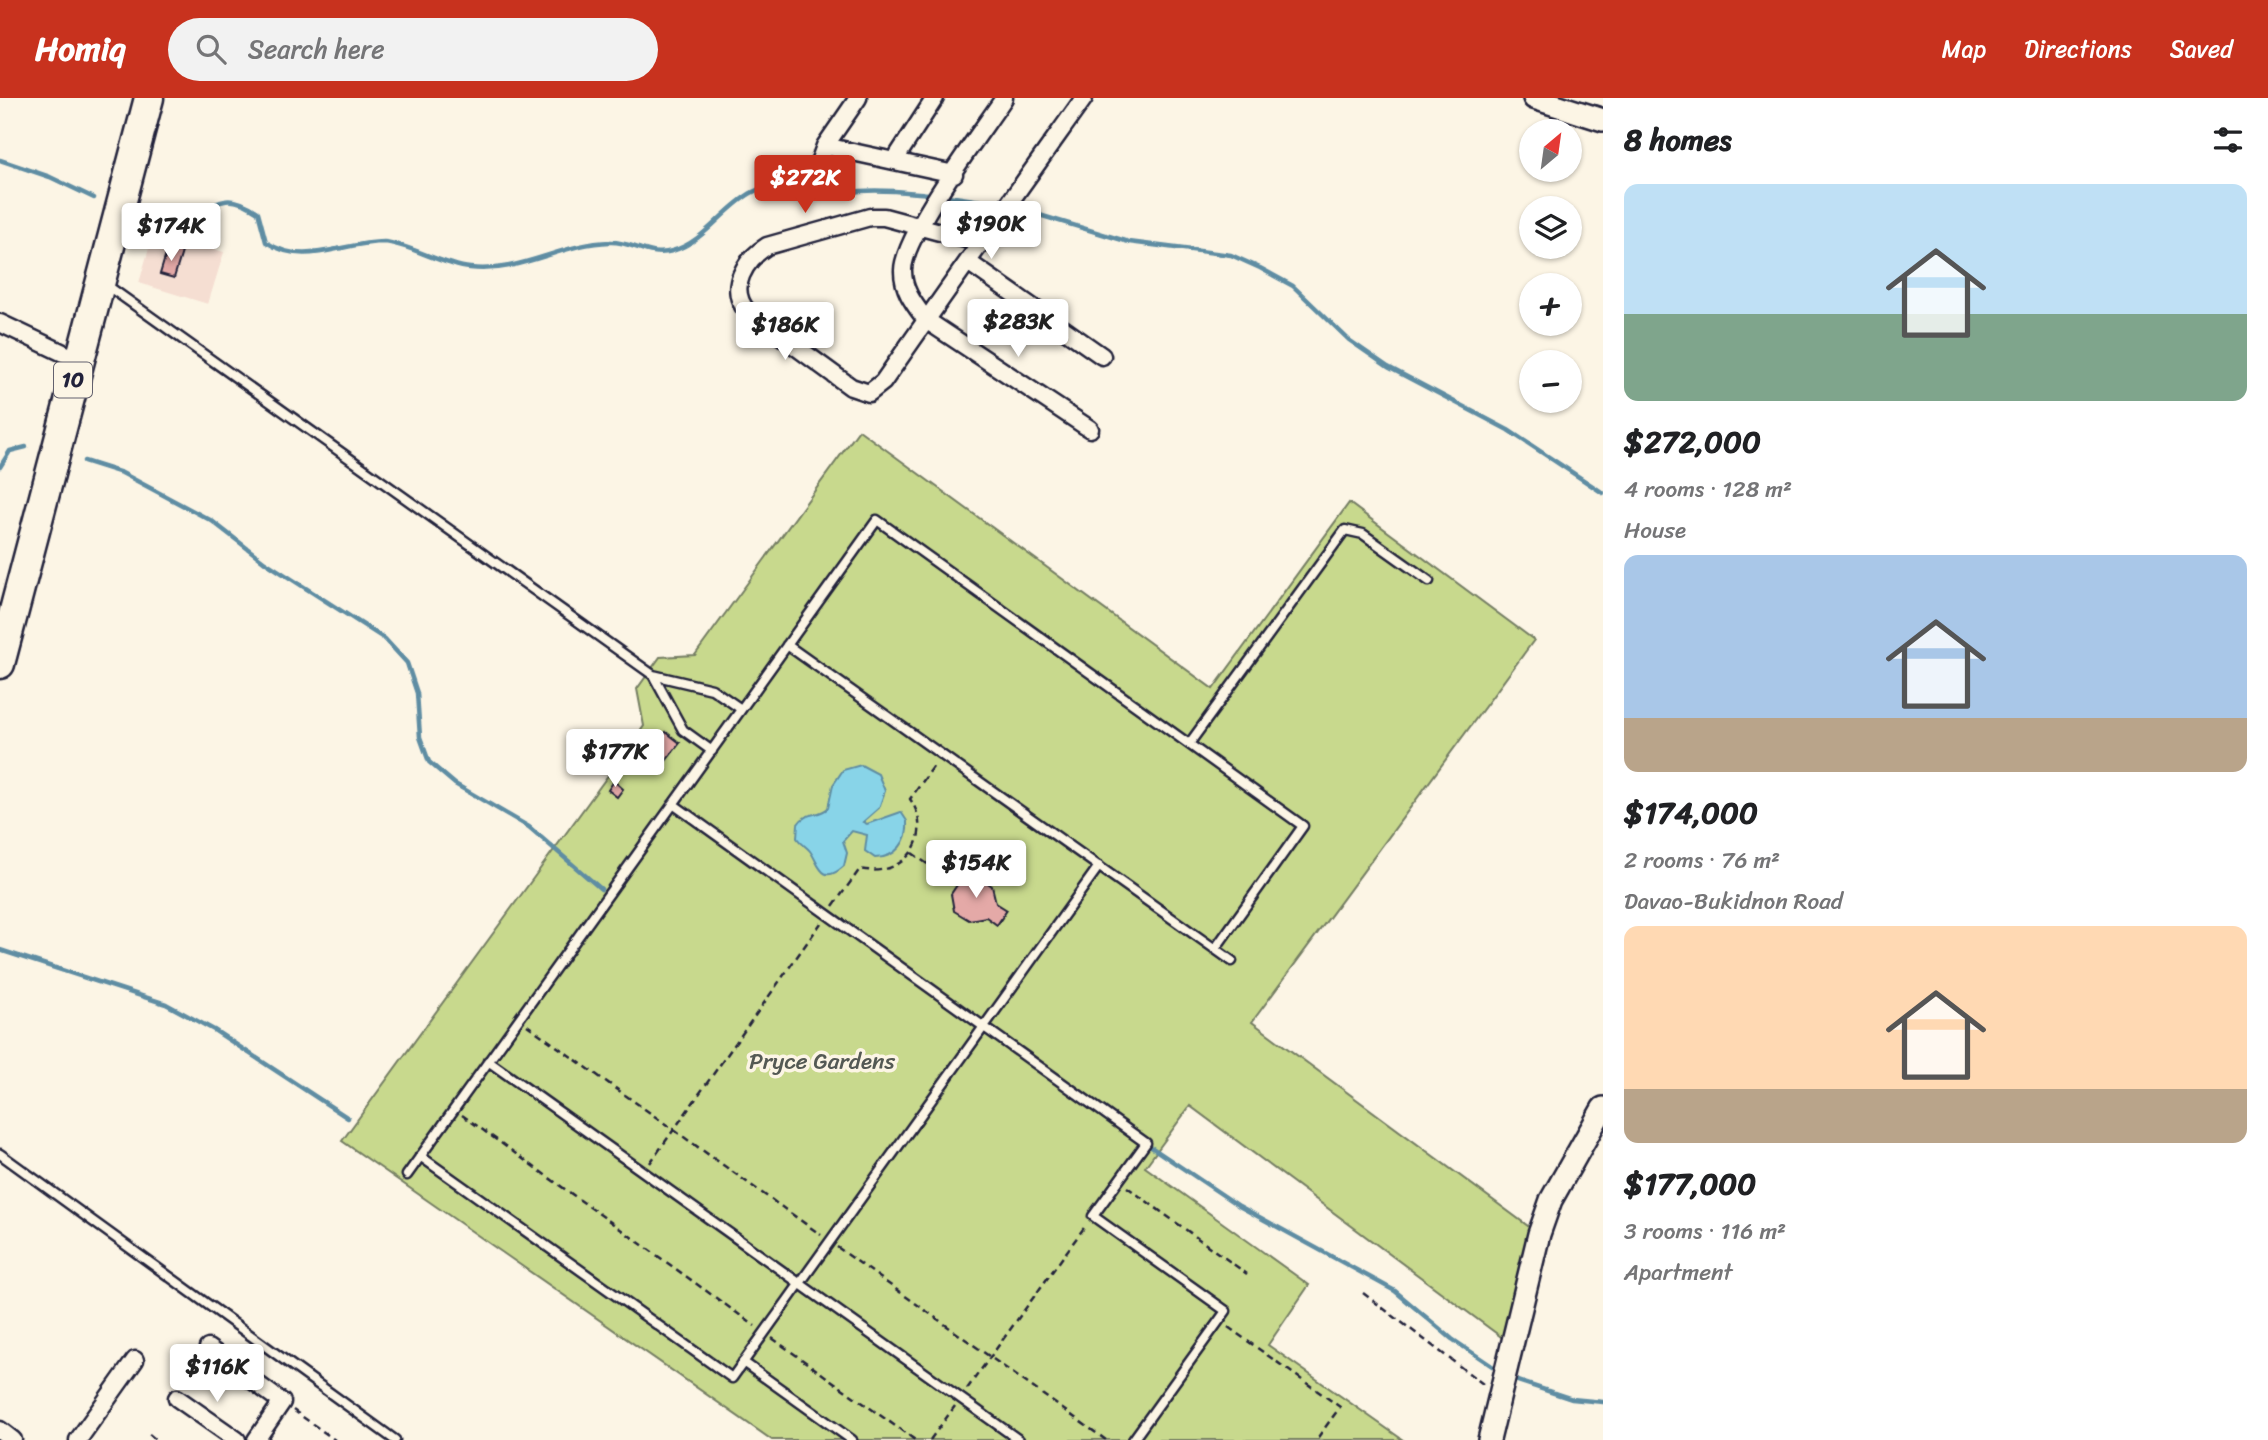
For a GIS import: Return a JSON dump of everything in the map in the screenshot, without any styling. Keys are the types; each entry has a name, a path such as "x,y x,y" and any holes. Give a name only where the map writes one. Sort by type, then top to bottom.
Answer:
{"highway":[{"name":"10","path":"0,664 149,98"}],"street":[{"path":"814,176 825,146 858,98"},
{"path":"894,161 935,98"},
{"path":"1004,98 920,226 906,253 902,270 910,298 926,320 1090,429"},
{"path":"981,243 884,217 870,217 791,237 755,254 745,267 737,293 739,302 747,311 851,387 869,393 883,382 1084,98"},
{"path":"1534,98 1603,120"},
{"path":"825,146 954,174"},
{"path":"968,262 1102,356"},
{"path":"0,324 78,360"},
{"path":"1489,1440 1539,1234 1563,1178 1603,1108"},
{"path":"208,1348 282,1402 256,1440"},
{"path":"78,1440 135,1360"},
{"path":"177,1398 237,1440"},
{"path":"0,1430 13,1440"}],"lane":[{"path":"100,280 653,675 712,689 741,709"},
{"path":"407,1175 877,520 1303,826 1215,949"},
{"path":"1189,744 1345,530 1363,534 1429,581"},
{"path":"787,645 1232,961"},
{"path":"653,675 683,730 712,751"},
{"path":"673,804 1146,1143 1093,1216 1226,1311 1133,1440"},
{"path":"420,1156 732,1378 1099,866"},
{"path":"488,1061 1020,1440"},
{"path":"0,1154 395,1440"},
{"path":"743,1362 852,1440"}],"path":[{"path":"644,1172 860,869 883,871 894,868 912,853 921,826 910,799 942,755"},
{"path":"912,853 951,881"},
{"path":"519,1019 1106,1440"},
{"path":"454,1109 915,1440"},
{"path":"1119,1181 1247,1274"},
{"path":"930,1440 1093,1216"},
{"path":"1363,1293 1500,1396"},
{"path":"1219,1320 1340,1407 1316,1440"},
{"path":"282,1402 335,1440"},
{"path":"149,1434 156,1440"}],"shaded area":[{"path":"154,231 224,252 208,304 139,283"}],"green space":[{"name":"Pryce Gardens","path":"859,430 1213,689 1349,503 1534,640 1252,1022 1532,1229 1504,1339 1190,1106 1145,1167 1309,1285 1268,1345 1403,1440 772,1440 342,1141 644,726 637,689 660,657 695,655"}],"water":[{"path":"861,765 878,774 885,791 879,808 863,822 867,824 901,812 907,821 906,835 895,852 875,858 865,851 867,835 852,831 843,841 847,853 844,866 836,872 826,874 797,838 798,824 805,817 828,808 833,785 843,770"}],"building":[{"path":"168,248 182,252 174,278 160,274"},
{"path":"666,732 680,743 665,762 652,751"},
{"path":"614,781 623,789 617,797 608,790"},
{"path":"978,876 992,886 996,903 1007,910 997,925 986,917 969,920 954,911 951,894 961,879"}],"waterway":[{"path":"0,160 50,177 94,198"},
{"path":"141,213 190,219 223,201 238,202 258,212 266,242 295,253 324,252 384,242 459,266 488,269 523,263 575,247 610,242 648,251 672,251 694,240 743,198 772,186 809,195 878,190 930,194"},
{"path":"948,196 1000,204"},
{"path":"1016,208 1129,242 1231,255 1260,268 1293,286 1349,340 1388,367 1508,430 1603,493"},
{"path":"0,467 10,451 26,447"},
{"path":"84,461 122,473 212,521 265,562 385,639 407,663 417,693 420,737 429,762 455,784 529,827 601,889"},
{"path":"0,950 166,1004 214,1030 348,1118"},
{"path":"1151,1147 1239,1206 1395,1291 1452,1339 1498,1370"},
{"path":"1515,1380 1572,1399 1603,1402"}]}
